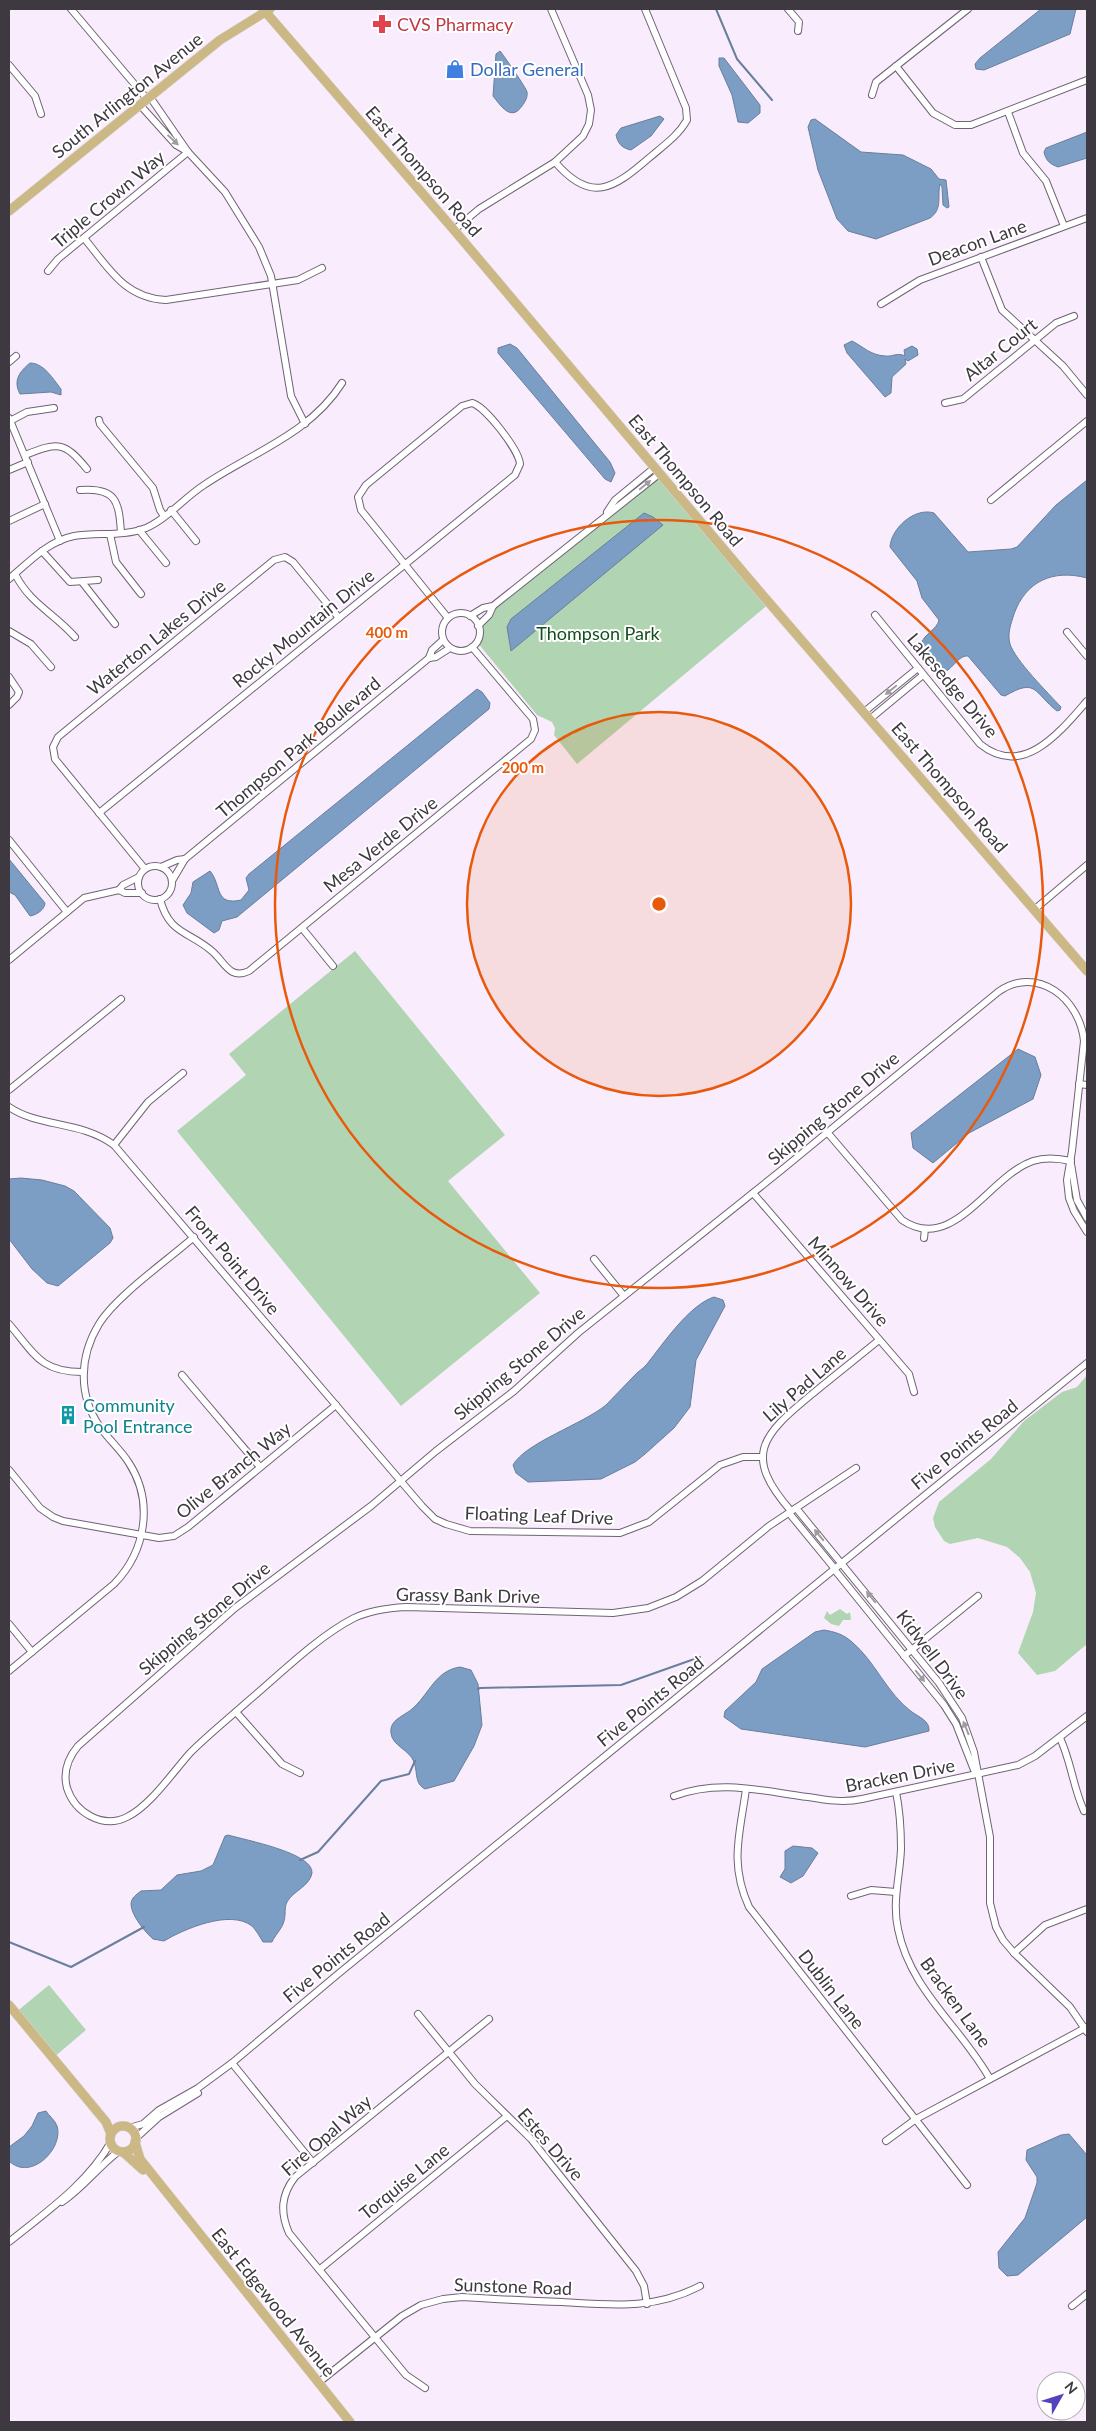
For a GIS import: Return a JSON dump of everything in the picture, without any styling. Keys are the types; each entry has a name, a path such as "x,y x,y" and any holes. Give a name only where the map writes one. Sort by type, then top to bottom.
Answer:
{"main road":[{"name":"South Arlington Avenue","path":"9,211 228,34 266,10"},
{"name":"East Thompson Road","path":"266,10 656,471 1087,971"},
{"path":"9,2005 70,2078 88,2103 106,2122 111,2138 125,2127 70,2078"},
{"name":"East Edgewood Avenue","path":"125,2127 135,2140 139,2158 350,2422"},
{"name":"East Edgewood Avenue","path":"111,2138 121,2151 174,2203"},
{"path":"121,2151 131,2149 135,2140"}],"street":[{"path":"71,9 188,152 225,192 245,221 259,247 273,284 291,396 304,424"},
{"path":"454,230 479,209 555,162 583,136 589,124 591,110 588,95 551,9"},
{"path":"555,162 569,179 591,188 606,188 627,177 673,138 687,120 686,108 644,9"},
{"path":"788,9 798,22 798,31"},
{"path":"872,95 876,82 968,9"},
{"path":"896,66 933,113 955,125 970,125 1008,112 1087,80"},
{"path":"10,70 35,96 41,114"},
{"path":"145,100 176,145 188,152"},
{"path":"1008,112 1023,154 1046,181 1064,226"},
{"name":"Triple Crown Way","path":"48,271 58,259 188,152"},
{"name":"Deacon Lane","path":"881,304 920,280 1087,218"},
{"path":"84,238 123,285 137,295 152,299 166,300 298,280 322,268"},
{"path":"980,257 1002,310 1063,366 1087,395"},
{"name":"Altar Court","path":"945,404 963,399 1056,323 1074,316"},
{"path":"9,362 16,356"},
{"path":"9,579 42,551 60,540 73,536 139,530 153,524 222,473 280,441 304,424 333,398 342,383"},
{"name":"Rocky Mountain Drive","path":"100,814 515,475 520,462 517,451 483,409 474,404 462,406 364,487 358,497 361,510 405,564"},
{"path":"54,408 27,412 9,419 60,540"},
{"path":"99,420 100,424 153,488 160,510 164,516"},
{"path":"991,500 1087,421"},
{"path":"25,455 44,448 64,447 73,452 87,469"},
{"path":"9,470 28,462"},
{"path":"478,626 489,615 493,606 603,517 615,500 656,471"},
{"path":"80,490 100,489 112,496 118,506 121,533"},
{"path":"9,521 45,504"},
{"path":"171,510 196,541"},
{"path":"139,530 166,563"},
{"path":"110,534 117,565 141,594"},
{"path":"42,551 65,579 74,583 98,580"},
{"name":"Waterton Lakes Drive","path":"100,814 55,759 53,747 58,738 270,563 285,558 293,562 339,618"},
{"path":"405,564 448,618 456,614 470,616 483,608 493,606"},
{"path":"15,574 31,598 62,621 75,637"},
{"path":"82,582 115,624"},
{"name":"Lakesedge Drive","path":"875,615 980,744 1001,756 1016,757 1032,752 1066,725 1087,701"},
{"path":"470,616 478,626 479,638 472,647"},
{"name":"Thompson Park Boulevard","path":"172,880 186,859 429,658 432,650 443,640 442,629 448,618"},
{"path":"9,631 35,647 51,666"},
{"path":"1067,632 1087,656"},
{"path":"443,640 450,648"},
{"name":"Thompson Park Boulevard","path":"429,658 436,657 450,648 460,651 472,647"},
{"name":"Mesa Verde Drive","path":"160,899 166,916 175,928 213,952 227,969 238,974 249,971 529,742 535,730 533,719 472,647"},
{"path":"867,715 918,668"},
{"path":"867,715 924,675"},
{"path":"9,677 19,692 9,705"},
{"path":"100,814 145,869"},
{"path":"9,840 67,912"},
{"name":"Thompson Park Boulevard","path":"161,867 177,860 186,859"},
{"path":"9,960 84,898 119,890 123,885 139,878 145,869 155,866 169,872 172,880 170,892 160,899 150,899 139,888 139,878"},
{"path":"1035,910 1087,866"},
{"path":"119,890 125,893 142,893"},
{"path":"302,928 333,966"},
{"name":"Skipping Stone Drive","path":"76,1806 69,1794 66,1776 68,1761 78,1746 235,1608 371,1506 514,1391 578,1333 753,1193 998,992 1016,982 1037,982 1055,990 1080,1022 1084,1041 1084,1074"},
{"path":"9,1090 121,998"},
{"path":"114,1145 148,1102 183,1073"},
{"path":"1084,1074 1080,1084 1067,1180 1069,1198 1087,1232"},
{"path":"1080,1084 1087,1085"},
{"name":"Front Point Drive","path":"9,1107 32,1118 82,1128 114,1145 400,1481"},
{"path":"827,1132 902,1220 911,1226 925,1229 947,1226 1024,1165 1044,1158 1071,1161"},
{"path":"1071,1161 1077,1200 1087,1218"},
{"name":"Minnow Drive","path":"753,1193 908,1374 914,1392"},
{"path":"924,1238 925,1229"},
{"path":"9,1670 119,1579 132,1561 142,1536 144,1512 138,1480 130,1464 95,1419 86,1397 82,1372 93,1334 108,1311 194,1237"},
{"path":"594,1259 624,1296"},
{"path":"9,1324 36,1356 49,1367 65,1372 82,1372"},
{"name":"Lily Pad Lane","path":"762,1457 766,1438 776,1424 879,1340"},
{"name":"Five Points Road","path":"232,2063 1087,1363"},
{"path":"182,1376 260,1467"},
{"name":"Olive Branch Way","path":"9,1470 40,1508 53,1517 142,1536 166,1538 182,1532 336,1405"},
{"name":"Floating Leaf Drive","path":"400,1481 435,1519 459,1529 609,1534 620,1533 649,1522 720,1465 743,1457 762,1457"},
{"path":"762,1457 767,1479 835,1569"},
{"name":"Grassy Bank Drive","path":"76,1806 95,1819 107,1822 126,1818 142,1806 192,1751 295,1660 342,1626 368,1612 386,1608 406,1607 613,1613 648,1608 676,1596 702,1581 769,1526 856,1468"},
{"path":"792,1511 843,1563"},
{"name":"Kidwell Drive","path":"843,1563 947,1694 962,1718 974,1752 990,1844 991,1910 996,1927 1003,1940 1014,1953 1067,2003 1087,2029"},
{"name":"Kidwell Drive","path":"835,1569 944,1705 956,1724 977,1775"},
{"path":"904,1656 978,1596"},
{"path":"9,1624 32,1652"},
{"path":"236,1712 282,1764 300,1773"},
{"name":"Bracken Drive","path":"674,1796 710,1786 844,1801 896,1792 1018,1765 1060,1738 1087,1716"},
{"path":"1060,1738 1068,1755 1076,1792 1084,1810"},
{"name":"Dublin Lane","path":"746,1789 737,1861 738,1880 745,1900 754,1914 967,2185"},
{"name":"Bracken Lane","path":"896,1792 901,1836 896,1892 898,1929 904,1952 912,1972 923,1990 978,2059 990,2079"},
{"path":"851,1896 871,1890 896,1892"},
{"path":"1014,1953 1045,1925 1087,1909"},
{"name":"Estes Drive","path":"418,2014 475,2084 531,2139 636,2271 644,2286 647,2304"},
{"name":"Fire Opal Way","path":"425,2388 406,2375 289,2233 284,2221 282,2206 289,2185 313,2163 489,2019"},
{"path":"886,2141 916,2119 1087,2029"},
{"path":"125,2127 143,2124 159,2110 198,2088 232,2063"},
{"path":"135,2140 159,2117 201,2090 232,2063"},
{"path":"232,2063 313,2163"},
{"name":"Torquise Lane","path":"320,2269 507,2116"},
{"path":"9,2242 90,2173 111,2138"},
{"path":"40,2216 83,2187 121,2151"},
{"name":"Sunstone Road","path":"318,2383 402,2316 421,2305 443,2299 462,2297 626,2305 647,2304 681,2296 700,2286"},
{"path":"1072,2306 1087,2294"}],"green space":[{"name":"Thompson Park","path":"659,474 770,603 577,764 554,735 555,728 552,722 537,715 477,642 480,634 478,626 493,606"},
{"path":"355,951 505,1135 448,1181 540,1293 401,1406 177,1131 246,1075 229,1054"},
{"path":"1087,1375 1087,1644 1055,1671 1037,1675 1018,1653 1033,1612 1036,1593 1030,1572 1020,1558 1007,1547 978,1538 950,1544 944,1541 935,1527 933,1518 939,1502 991,1459 1024,1421 1062,1392 1077,1387"},
{"path":"840,1609 847,1614 850,1612 851,1620 843,1620 839,1626 831,1624 824,1618 827,1611 830,1615"},
{"path":"49,1985 86,2030 53,2058 15,2013"}],"water":[{"path":"1041,9 1076,9 1070,34 984,70 976,69 975,64 980,58"},
{"path":"500,51 527,92 527,98 524,103 514,113 506,111 493,96 496,54"},
{"path":"719,58 724,58 760,105 760,113 748,123 738,122 732,95 719,66"},
{"path":"660,116 664,119 651,136 631,150 619,143 616,135 621,128"},
{"path":"815,119 861,152 903,155 931,169 939,179 946,180 949,207 947,208 943,205 942,187 940,184 937,211 930,218 876,239 848,231 837,219 818,170 808,127 811,120"},
{"path":"1087,132 1087,158 1058,167 1047,160 1044,152 1046,148"},
{"path":"852,341 880,355 900,354 905,356 904,350 912,346 917,349 918,355 908,361 905,359 906,364 892,377 891,393 885,397 847,353 844,345"},
{"path":"510,344 517,348 610,462 615,473 611,482 605,479 498,353 498,348"},
{"path":"30,363 40,366 48,372 61,389 61,395 51,392 20,394 17,385 18,377"},
{"path":"1087,480 1087,578 1063,575 1042,580 1033,586 1019,603 1009,632 1010,644 1018,659 1061,707 1060,710 1057,711 1039,693 1029,688 1015,690 1005,696 1001,695 968,656 963,657 944,672 939,672 932,668 924,659 921,647 924,638 936,627 939,620 922,598 917,581 890,547 891,540 899,526 919,513 934,513 968,552 1011,549 1017,547 1056,505"},
{"path":"644,513 663,525 511,651 507,627 511,619"},
{"path":"477,689 482,692 490,703 489,709 237,917 222,921 219,930 214,933 187,913 183,905 191,893 193,882 210,871 222,897 232,901 241,900 249,890 246,878 249,874"},
{"path":"9,859 45,903 42,909 35,914 30,916 15,895 9,892"},
{"path":"1018,1049 1035,1057 1041,1075 1033,1099 969,1133 933,1163 913,1148 911,1133"},
{"path":"9,1179 42,1180 65,1186 74,1191 110,1228 113,1238 110,1243 58,1286 47,1283 32,1269 9,1239"},
{"path":"714,1297 723,1300 725,1306 696,1360 690,1407 674,1428 645,1454 635,1462 601,1479 528,1482 516,1473 513,1465 519,1457 542,1441 606,1405 645,1366 686,1316 705,1301"},
{"path":"824,1630 849,1639 868,1658 903,1705 926,1722 929,1731 865,1747 741,1729 724,1717 725,1711 756,1682 762,1669 815,1632"},
{"path":"460,1667 471,1670 478,1684 482,1725 474,1746 454,1781 425,1789 419,1784 412,1758 394,1741 391,1733 392,1725 416,1705 443,1674"},
{"path":"228,1835 277,1848 302,1859 310,1866 311,1878 287,1902 285,1919 272,1942 263,1942 252,1926 243,1921 232,1919 195,1926 164,1941 153,1939 133,1913 131,1902 133,1898 141,1891 161,1890 177,1875 201,1871 213,1865 225,1836"},
{"path":"793,1846 812,1848 818,1853 803,1876 791,1883 780,1877 785,1869 785,1851"},
{"path":"46,2111 57,2126 56,2144 51,2152 36,2165 27,2167 18,2166 9,2161 9,2147 24,2136 32,2126 38,2113"},
{"path":"1069,2134 1087,2155 1087,2217 1018,2275 1007,2276 999,2268 998,2252 1025,2218 1037,2183 1037,2177 1026,2160 1027,2150 1061,2135"}],"waterway":[{"path":"716,9 737,59 772,100"},
{"path":"478,1689 621,1685 700,1657"},
{"path":"300,1860 318,1852 381,1781 409,1774 415,1761"},
{"path":"9,1942 71,1967 144,1927"}],"place":[{"name":"CVS Pharmacy","path":"382,24"},
{"name":"Dollar General","path":"455,69"},
{"name":"Community Pool Entrance","path":"68,1415"}]}
